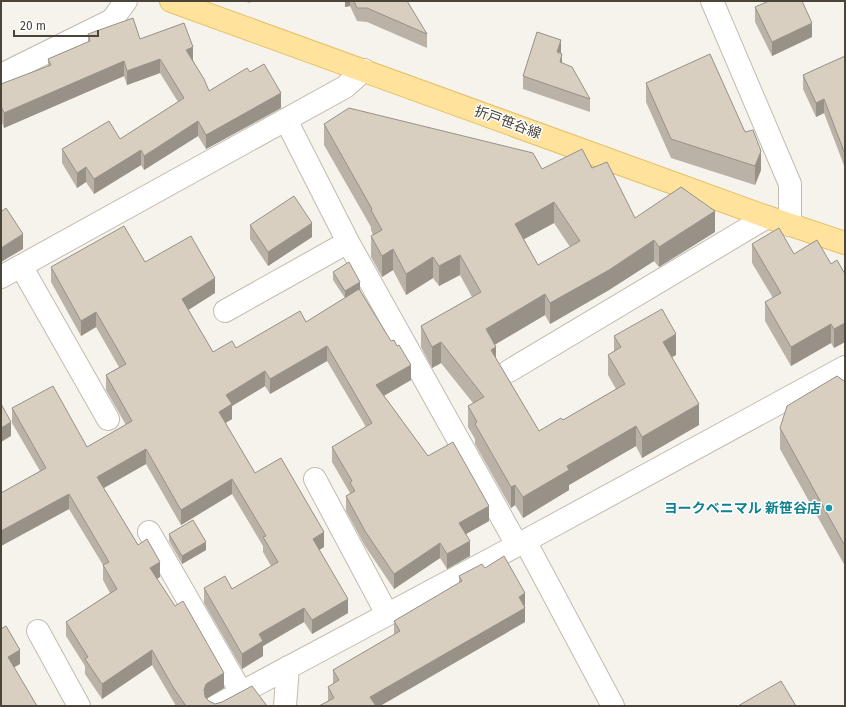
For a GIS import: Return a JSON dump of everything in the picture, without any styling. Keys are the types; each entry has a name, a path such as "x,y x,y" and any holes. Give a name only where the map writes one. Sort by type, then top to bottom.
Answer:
{"main road":[{"name":"折戸笹谷線","path":"171,1 790,225 845,243"}],"street":[{"path":"5,73 112,20 126,1"},
{"path":"712,1 790,184 790,225"},
{"path":"1,277 345,87 364,70"},
{"path":"286,120 348,242 613,706"},
{"path":"509,371 768,217"},
{"path":"225,311 348,242"},
{"path":"21,266 108,419"},
{"path":"216,706 521,543 845,367"},
{"path":"315,478 387,614"},
{"path":"149,532 241,692"},
{"path":"38,631 79,706"},
{"path":"285,706 288,667"}],"building":[{"path":"354,1 407,1 427,34 367,8 357,8"},
{"path":"769,1 802,1 812,23 772,42 755,7"},
{"path":"133,18 140,39 184,23 193,47 186,50 204,79 209,91 247,68 250,72 264,64 281,93 206,135 198,121 144,156 141,150 94,179 86,167 77,173 62,149 109,121 120,139 184,98 160,59 127,71 124,61 4,113 1,106 1,84 51,65 48,59 90,41 88,34"},
{"path":"537,32 561,40 557,52 562,54 560,62 572,67 590,99 523,76"},
{"path":"710,54 745,132 753,130 761,151 755,166 671,139 646,83"},
{"path":"845,56 845,154 824,99 816,103 803,75"},
{"path":"349,108 533,153 542,169 582,149 592,168 607,162 635,218 681,187 715,211 659,247 654,240 609,270 550,303 545,294 486,329 496,347 491,350 539,431 561,418 563,420 625,384 608,355 621,347 614,336 662,309 676,334 663,342 699,404 642,437 636,426 567,466 569,470 523,497 515,485 511,487 475,424 477,422 468,406 484,397 441,342 432,347 421,326 481,292 460,255 439,266 433,257 406,274 393,249 382,256 371,236 382,230 371,210 372,209 324,124","holes":["554,202 580,241 538,265 515,224"]},
{"path":"294,196 312,223 268,252 250,225"},
{"path":"6,208 23,234 1,248 1,210 2,211"},
{"path":"124,226 145,262 191,236 215,278 182,299 213,352 232,341 236,348 300,311 306,322 359,289 391,341 394,340 397,346 399,345 411,365 376,385 428,456 453,442 489,506 459,523 470,541 447,554 440,543 394,574 365,531 346,496 355,491 350,483 352,481 332,447 372,423 327,346 270,379 265,371 226,395 232,404 219,412 255,473 281,458 324,532 313,539 348,599 312,620 304,608 259,634 263,641 242,654 204,588 225,576 232,589 278,562 263,537 266,536 232,479 181,510 146,449 97,477 138,545 147,539 160,562 150,568 175,606 183,601 224,673 206,684 204,690 205,697 215,704 222,702 252,686 267,706 186,706 173,687 152,650 102,684 85,659 88,657 66,622 117,589 103,565 109,562 69,494 1,531 1,493 46,468 12,408 53,386 87,447 132,421 106,375 126,364 96,312 81,321 51,267"},
{"path":"779,228 794,254 817,240 831,264 837,260 845,274 845,323 834,329 831,324 791,347 765,302 781,293 752,244"},
{"path":"349,262 360,282 345,291 333,272"},
{"name":"ヨークベニマル 新笹谷店","path":"837,376 845,381 845,546 780,428 787,406"},
{"path":"1,404 11,422 1,428"},
{"path":"193,520 206,542 182,556 169,534"},
{"path":"504,556 525,593 519,597 525,608 370,697 376,706 319,706 334,698 328,687 339,680 333,670 400,631 394,621 462,581 459,576 482,564 485,568"},
{"path":"6,626 20,650 8,657 37,706 1,706 1,629"},
{"path":"781,681 796,706 738,706"}],"place":[{"name":"ヨークベニマル 新笹谷店","path":"829,508"}]}
